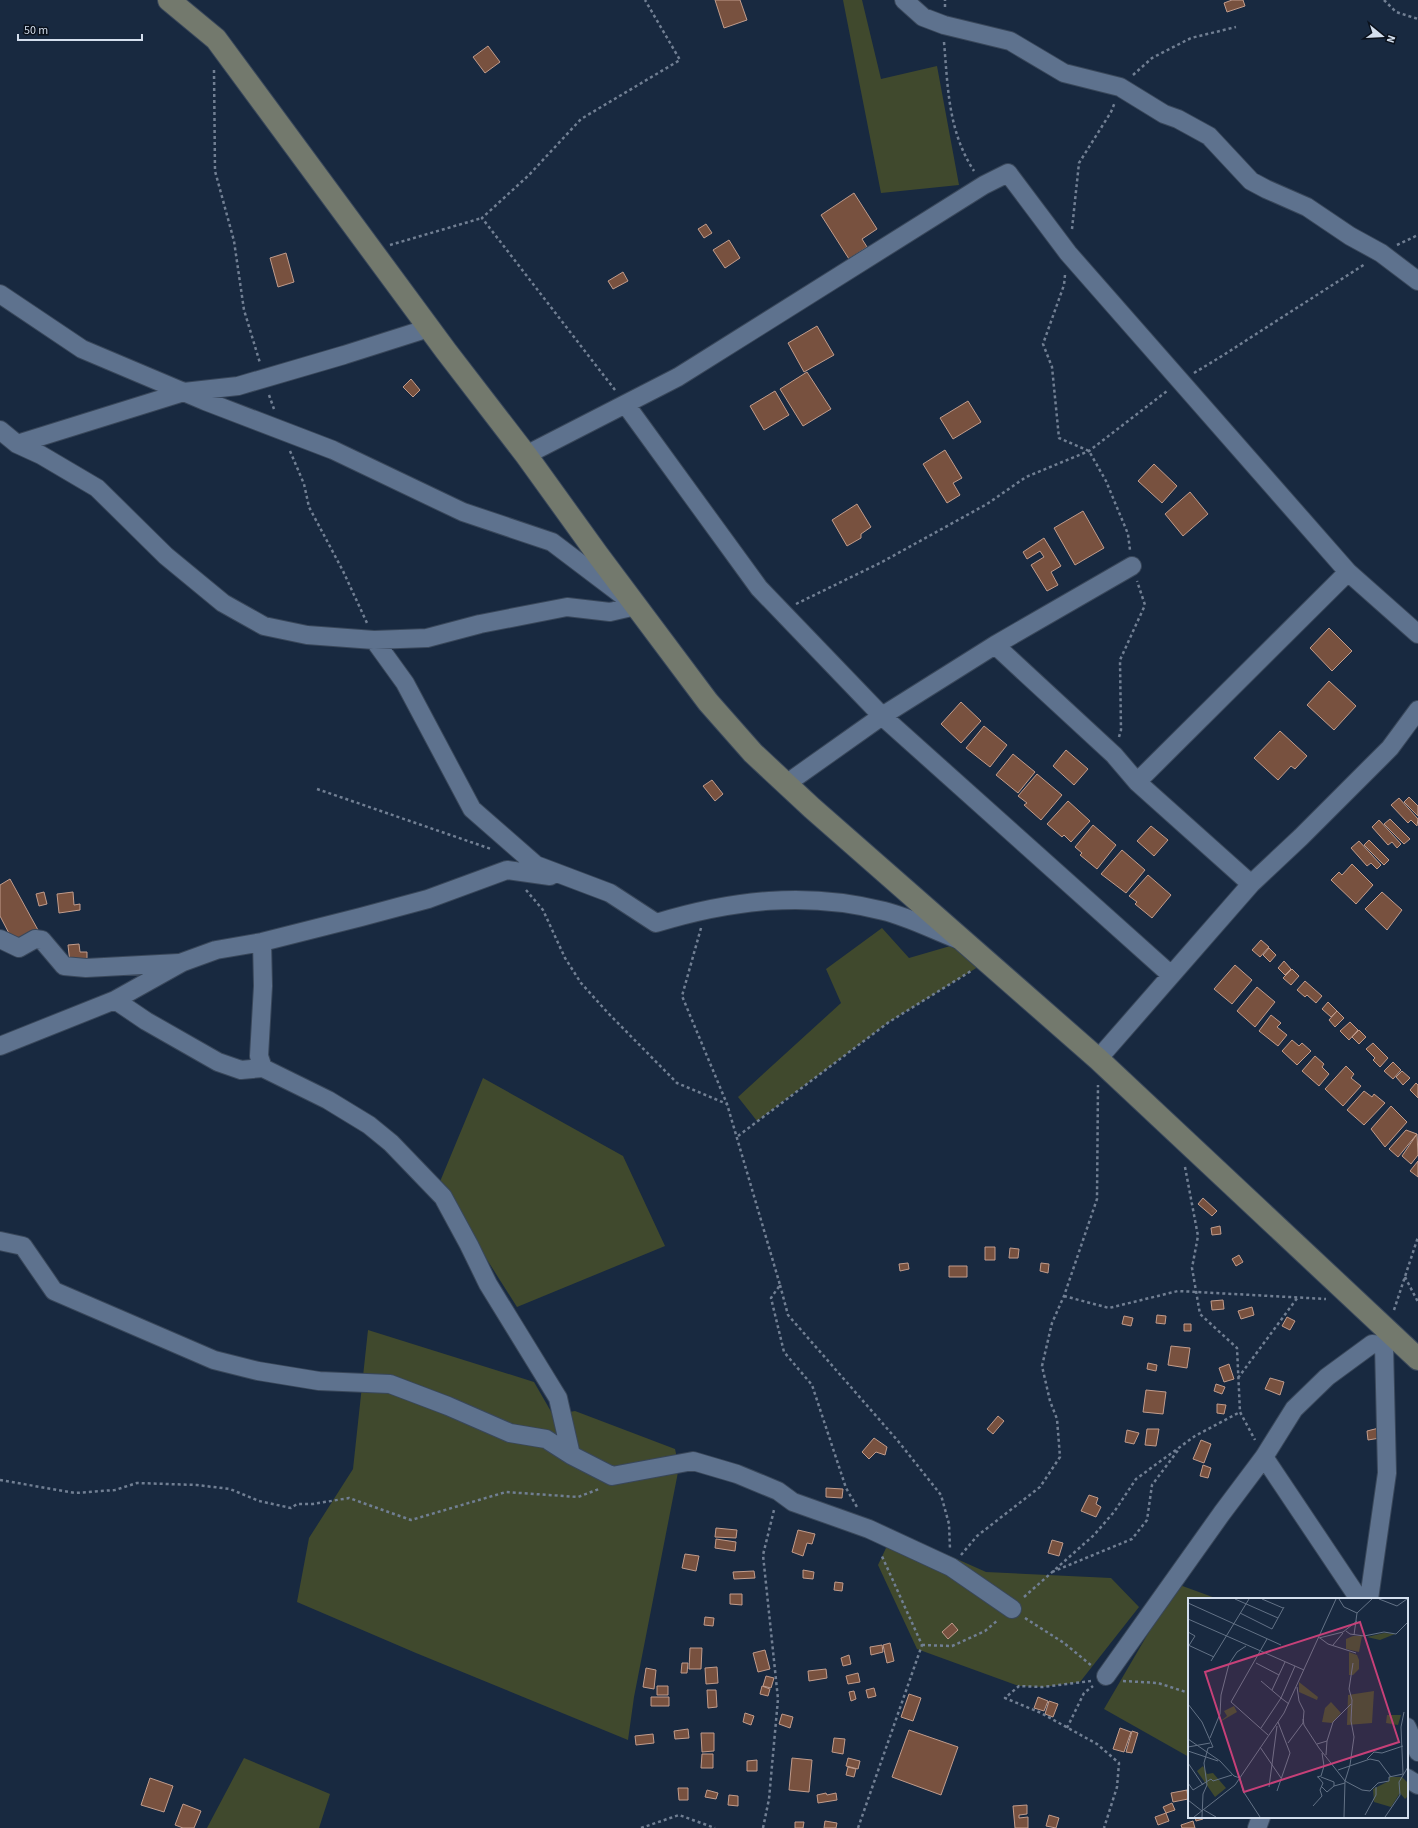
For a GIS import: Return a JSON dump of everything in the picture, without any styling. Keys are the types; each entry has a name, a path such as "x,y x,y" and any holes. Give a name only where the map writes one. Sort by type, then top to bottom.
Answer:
{"street":[{"path":"168,0 216,39 708,702 754,753 786,784 986,962 1098,1059 1354,1300 1386,1339 1418,1359"},
{"path":"904,0 923,17 944,25 1010,41 1064,73 1120,87 1164,114 1178,119 1209,136 1251,181 1307,207 1350,236 1381,252 1418,281"},
{"path":"526,455 678,377 984,185 1008,173 1068,253 1348,572 1418,634"},
{"path":"0,294 82,349 184,392 334,450 463,512 552,542 636,606"},
{"path":"17,444 184,392 238,386 429,328"},
{"path":"626,405 759,588 882,716 1171,975"},
{"path":"0,430 17,444 41,455 97,488 166,556 223,603 264,626 307,635 374,640 427,638 480,624 567,607 610,612 636,606"},
{"path":"786,784 882,716 995,644 1132,566"},
{"path":"1137,782 1348,572"},
{"path":"374,640 405,683 472,809 536,865 610,893 656,923 696,911 732,904 791,899 836,902 884,911 964,942"},
{"path":"995,644 1114,755 1137,782 1251,884"},
{"path":"1098,1059 1251,884 1301,837 1390,748 1418,710"},
{"path":"0,1046 114,1000 183,962 216,950 262,942 361,918 428,899 507,870 580,881"},
{"path":"0,939 19,948 35,939 42,940 64,966 86,968 183,962"},
{"path":"262,942 263,986 259,1056 263,1068"},
{"path":"114,1000 146,1021 218,1062 241,1070 263,1068 328,1100 369,1125 391,1143 443,1197 470,1245 488,1284 558,1398 571,1455"},
{"path":"0,1241 24,1246 54,1291 214,1360 258,1371 319,1381 390,1384 448,1406 510,1433 546,1439 571,1455 612,1476 693,1462 737,1474 778,1491 793,1502 869,1529 951,1567 1012,1609"},
{"path":"1106,1676 1264,1457 1294,1409 1327,1377 1372,1344 1386,1339"},
{"path":"1369,1598 1387,1473 1386,1339"},
{"path":"1264,1457 1359,1598"},
{"path":"1408,1729 1418,1752"},
{"path":"1408,1779 1418,1785"},
{"path":"1257,1828 1261,1818"}],"path":[{"path":"372,251 482,218 529,175 581,119 680,60 645,0"},
{"path":"945,0 944,25 950,113 963,154 984,185"},
{"path":"1384,0 1396,12 1418,20"},
{"path":"1114,755 1121,730 1120,660 1145,605 1132,566 1128,534 1106,481 1089,451 1059,438 1052,367 1043,344 1064,285 1080,163 1111,112 1120,87 1152,58 1191,38 1236,27"},
{"path":"216,39 214,86 215,171 234,241 244,310 280,429 304,484 309,507 343,571 374,640"},
{"path":"482,218 626,405"},
{"path":"781,611 882,562 987,504 1026,477 1089,451 1180,381 1222,356 1381,252 1418,235"},
{"path":"317,789 492,849"},
{"path":"488,842 507,870 543,910 565,958 581,983 608,1013 677,1083 727,1104"},
{"path":"702,923 682,996 727,1104 738,1136 788,1316 898,1441 941,1495 949,1524 951,1567"},
{"path":"738,1136 889,1022 986,962"},
{"path":"951,1567 977,1536 1040,1487 1060,1457 1057,1419 1050,1401 1042,1366 1052,1323 1064,1296 1096,1199 1098,1059"},
{"path":"1179,1135 1198,1236 1192,1268 1200,1314 1237,1348 1240,1412 1264,1457"},
{"path":"1386,1339 1418,1237"},
{"path":"1405,1277 1418,1302"},
{"path":"780,1285 771,1298 784,1352 812,1385 846,1488 869,1529 922,1645 858,1828"},
{"path":"1064,1296 1109,1308 1178,1291 1196,1290 1259,1296 1354,1300"},
{"path":"1238,1378 1298,1297"},
{"path":"922,1645 952,1646 985,1631 1094,1536 1114,1512 1136,1479 1194,1436 1240,1412"},
{"path":"1049,1574 1132,1539 1147,1520 1152,1485 1180,1447"},
{"path":"0,1480 75,1493 115,1490 137,1483 197,1485 230,1489 259,1501 291,1508 297,1504 313,1504 349,1498 411,1520 506,1492 578,1497 605,1486"},
{"path":"763,1828 769,1799 778,1700 763,1555 778,1491"},
{"path":"1012,1609 1064,1644 1106,1676 1124,1681 1158,1683 1188,1693"},
{"path":"1067,1728 1084,1693 1097,1681 1090,1680 1043,1687 1019,1686 1005,1698 1041,1712 1067,1728 1097,1744 1119,1763 1117,1787 1104,1828"},
{"path":"641,1828 679,1816 715,1828"}],"green space":[{"path":"843,0 862,0 881,79 937,66 959,185 881,193"},
{"path":"882,928 909,958 964,942 986,962 889,1022 757,1121 738,1097 841,1003 826,969"},
{"path":"483,1078 623,1156 665,1246 517,1307 439,1184"},
{"path":"368,1330 534,1382 553,1415 575,1411 675,1449 679,1467 634,1697 628,1740 416,1653 297,1602 309,1538 353,1469"},
{"path":"894,1531 986,1572 1111,1578 1139,1607 1080,1682 1043,1687 1019,1686 917,1649 878,1565"},
{"path":"1177,1584 1215,1598 1188,1598 1188,1756 1104,1709"},
{"path":"244,1758 330,1794 319,1828 207,1828"}],"building":[{"path":"715,0 740,0 747,20 724,28"},
{"path":"1232,0 1243,0 1245,6 1227,12 1224,3"},
{"path":"488,46 500,62 485,73 473,57"},
{"path":"854,193 877,229 862,239 867,247 849,259 821,215"},
{"path":"706,224 712,233 704,238 698,229"},
{"path":"729,240 740,258 725,268 713,250"},
{"path":"286,253 294,282 278,287 270,258"},
{"path":"623,272 628,281 613,289 608,281"},
{"path":"817,326 834,355 804,372 788,343"},
{"path":"807,372 831,409 803,426 780,389"},
{"path":"411,379 420,390 413,397 403,387"},
{"path":"775,391 789,415 764,430 750,406"},
{"path":"968,401 981,422 953,439 940,418"},
{"path":"945,450 962,478 953,483 960,495 947,503 923,464"},
{"path":"1154,464 1177,486 1162,503 1138,481"},
{"path":"1190,492 1208,514 1183,536 1165,514"},
{"path":"857,504 871,527 861,534 861,538 847,546 832,520"},
{"path":"1083,511 1104,548 1075,565 1054,528"},
{"path":"1044,538 1061,566 1051,572 1058,585 1047,591 1031,565 1044,557 1040,551 1027,559 1023,552"},
{"path":"1329,628 1352,651 1332,671 1310,648"},
{"path":"1329,681 1356,706 1334,730 1307,705"},
{"path":"961,702 981,721 961,743 941,724"},
{"path":"984,726 1007,745 990,767 966,748"},
{"path":"1280,731 1307,756 1295,769 1291,766 1278,780 1254,758"},
{"path":"1066,750 1088,769 1074,785 1053,766"},
{"path":"1013,754 1035,772 1018,793 996,775"},
{"path":"1037,774 1062,795 1041,820 1024,805 1027,803 1018,796"},
{"path":"712,780 723,794 715,801 703,786"},
{"path":"1409,797 1418,806 1418,816 1404,802"},
{"path":"1399,798 1418,819 1417,826 1411,820 1408,823 1391,805"},
{"path":"1068,801 1090,821 1071,842 1064,835 1062,837 1047,824"},
{"path":"1390,819 1410,839 1404,844 1384,824"},
{"path":"1379,820 1401,844 1397,848 1392,842 1388,845 1372,827"},
{"path":"1093,825 1116,845 1097,869 1080,855 1082,853 1075,847"},
{"path":"1151,826 1168,840 1154,856 1137,841"},
{"path":"1369,840 1389,860 1384,865 1364,845"},
{"path":"1359,841 1381,865 1377,869 1371,863 1367,866 1351,848"},
{"path":"1122,850 1145,870 1126,893 1101,874"},
{"path":"1352,864 1373,885 1356,904 1331,880 1339,872 1342,875"},
{"path":"1148,875 1171,895 1152,918 1135,904 1137,902 1129,896"},
{"path":"10,879 38,930 14,943 0,916 0,885"},
{"path":"44,892 47,904 39,906 36,894"},
{"path":"73,892 74,905 80,904 80,910 59,913 57,894"},
{"path":"1382,892 1402,910 1387,930 1365,909"},
{"path":"1261,940 1269,947 1260,957 1252,950"},
{"path":"79,944 80,952 87,952 87,961 70,963 68,945"},
{"path":"1269,948 1276,955 1270,962 1263,955"},
{"path":"1284,961 1291,969 1285,975 1278,968"},
{"path":"1235,965 1252,980 1232,1004 1214,989"},
{"path":"1292,969 1299,976 1291,985 1283,978"},
{"path":"1305,981 1322,996 1316,1003 1307,995 1305,997 1297,990"},
{"path":"1257,987 1275,1002 1255,1027 1237,1011"},
{"path":"1328,1002 1337,1011 1331,1017 1322,1009"},
{"path":"1337,1011 1344,1018 1335,1027 1329,1020"},
{"path":"1271,1015 1281,1023 1277,1027 1287,1035 1278,1046 1259,1031"},
{"path":"1350,1022 1358,1030 1349,1040 1340,1031"},
{"path":"1359,1030 1366,1037 1359,1044 1352,1037"},
{"path":"1292,1040 1299,1046 1302,1043 1311,1051 1297,1065 1282,1051"},
{"path":"1373,1043 1388,1058 1380,1067 1373,1060 1375,1058 1366,1049"},
{"path":"1315,1056 1324,1064 1322,1067 1329,1074 1319,1086 1302,1071"},
{"path":"1393,1062 1401,1070 1393,1079 1384,1071"},
{"path":"1346,1066 1354,1074 1351,1078 1361,1086 1343,1106 1325,1089"},
{"path":"1402,1071 1410,1078 1403,1085 1396,1077"},
{"path":"1416,1083 1418,1085 1418,1098 1410,1090"},
{"path":"1364,1091 1372,1097 1374,1094 1385,1103 1364,1125 1347,1110"},
{"path":"1391,1106 1407,1122 1385,1147 1371,1129"},
{"path":"1406,1130 1417,1134 1398,1157 1389,1149"},
{"path":"1417,1134 1418,1155 1411,1164 1402,1156"},
{"path":"1418,1161 1418,1177 1410,1171"},
{"path":"1203,1198 1217,1211 1212,1216 1198,1204"},
{"path":"1220,1226 1221,1234 1212,1235 1211,1228"},
{"path":"985,1247 995,1247 995,1260 985,1260"},
{"path":"1010,1248 1019,1249 1018,1258 1009,1258"},
{"path":"1239,1255 1243,1262 1236,1266 1232,1259"},
{"path":"908,1263 909,1269 900,1271 899,1264"},
{"path":"1041,1263 1049,1264 1048,1273 1040,1271"},
{"path":"949,1266 967,1266 967,1277 949,1277"},
{"path":"1223,1300 1224,1309 1212,1310 1211,1301"},
{"path":"1252,1307 1254,1315 1241,1319 1238,1311"},
{"path":"1157,1315 1166,1316 1165,1324 1156,1323"},
{"path":"1124,1316 1133,1318 1131,1326 1122,1324"},
{"path":"1287,1317 1295,1321 1290,1330 1282,1326"},
{"path":"1184,1324 1191,1324 1191,1331 1184,1331"},
{"path":"1171,1346 1190,1348 1187,1368 1168,1365"},
{"path":"1148,1363 1157,1365 1156,1371 1147,1369"},
{"path":"1229,1364 1234,1379 1224,1382 1219,1368"},
{"path":"1270,1378 1284,1382 1280,1395 1265,1389"},
{"path":"1216,1384 1225,1387 1222,1394 1214,1391"},
{"path":"1146,1390 1166,1392 1163,1414 1143,1412"},
{"path":"1217,1404 1226,1405 1224,1414 1217,1413"},
{"path":"998,1416 1004,1421 993,1434 987,1429"},
{"path":"1379,1428 1380,1438 1368,1440 1367,1431"},
{"path":"1147,1429 1159,1429 1156,1446 1145,1445"},
{"path":"1127,1430 1139,1433 1134,1444 1125,1442"},
{"path":"874,1438 887,1447 885,1455 876,1452 869,1459 862,1452"},
{"path":"1201,1440 1211,1444 1204,1463 1193,1459"},
{"path":"1203,1465 1211,1468 1208,1478 1200,1476"},
{"path":"826,1488 843,1489 842,1498 826,1497"},
{"path":"1089,1495 1098,1498 1096,1504 1101,1507 1096,1517 1081,1511"},
{"path":"716,1528 737,1530 736,1538 715,1537"},
{"path":"798,1530 815,1534 812,1544 807,1543 803,1556 792,1552"},
{"path":"716,1539 736,1542 735,1551 715,1548"},
{"path":"1052,1540 1063,1543 1059,1556 1048,1553"},
{"path":"685,1554 699,1556 696,1571 682,1568"},
{"path":"803,1570 814,1572 813,1579 803,1578"},
{"path":"754,1571 755,1578 734,1579 733,1572"},
{"path":"835,1582 843,1583 842,1591 834,1590"},
{"path":"730,1594 742,1594 742,1605 730,1604"},
{"path":"705,1617 714,1618 713,1626 704,1625"},
{"path":"952,1623 958,1630 948,1639 942,1632"},
{"path":"890,1643 894,1661 887,1663 883,1645"},
{"path":"882,1645 883,1652 871,1655 870,1647"},
{"path":"690,1648 702,1648 701,1669 689,1669"},
{"path":"765,1650 770,1669 758,1672 753,1653"},
{"path":"849,1655 851,1664 843,1666 841,1658"},
{"path":"682,1663 688,1663 687,1673 681,1673"},
{"path":"717,1667 718,1683 706,1684 705,1668"},
{"path":"646,1668 656,1670 654,1689 643,1687"},
{"path":"826,1669 827,1678 809,1681 808,1671"},
{"path":"858,1673 860,1682 848,1684 846,1676"},
{"path":"766,1676 774,1678 771,1688 763,1686"},
{"path":"657,1686 668,1686 668,1695 657,1695"},
{"path":"762,1686 770,1689 768,1696 760,1694"},
{"path":"874,1688 876,1696 868,1698 866,1690"},
{"path":"707,1690 716,1690 717,1707 708,1708"},
{"path":"854,1691 856,1699 851,1701 849,1692"},
{"path":"909,1694 921,1698 913,1721 901,1717"},
{"path":"651,1697 669,1697 669,1706 651,1706"},
{"path":"1038,1697 1048,1701 1044,1711 1034,1708"},
{"path":"1049,1701 1058,1704 1053,1717 1045,1714"},
{"path":"745,1713 754,1716 751,1725 743,1722"},
{"path":"782,1714 793,1717 790,1728 779,1724"},
{"path":"1120,1728 1131,1732 1124,1752 1113,1749"},
{"path":"688,1729 689,1738 675,1739 674,1731"},
{"path":"909,1730 958,1747 941,1795 892,1777"},
{"path":"1132,1731 1138,1733 1132,1753 1126,1752"},
{"path":"701,1733 714,1733 714,1751 702,1752"},
{"path":"653,1734 654,1743 636,1745 635,1736"},
{"path":"834,1738 845,1739 843,1754 832,1752"},
{"path":"702,1754 713,1754 713,1768 701,1768"},
{"path":"792,1758 812,1760 809,1792 789,1790"},
{"path":"848,1758 860,1761 858,1769 846,1766"},
{"path":"757,1760 757,1771 747,1771 747,1761"},
{"path":"848,1767 856,1769 854,1777 846,1775"},
{"path":"150,1778 173,1786 164,1812 141,1805"},
{"path":"678,1788 688,1788 688,1800 679,1800"},
{"path":"707,1790 718,1793 716,1799 705,1797"},
{"path":"1187,1790 1188,1799 1173,1802 1171,1793"},
{"path":"826,1793 827,1795 836,1793 837,1800 818,1803 817,1795"},
{"path":"729,1795 738,1796 738,1806 728,1805"},
{"path":"1172,1803 1175,1810 1166,1813 1163,1807"},
{"path":"183,1804 201,1811 194,1828 183,1828 175,1825"},
{"path":"1027,1805 1027,1814 1019,1815 1019,1818 1028,1817 1028,1828 1015,1828 1013,1806"},
{"path":"1166,1813 1169,1821 1158,1825 1155,1817"},
{"path":"1049,1815 1059,1818 1056,1828 1046,1826"},
{"path":"1195,1818 1203,1818 1203,1819 1196,1821"},
{"path":"825,1821 837,1823 836,1828 824,1828"},
{"path":"1193,1821 1195,1828 1182,1828 1181,1825"},
{"path":"795,1822 804,1822 803,1828 795,1828"}]}
